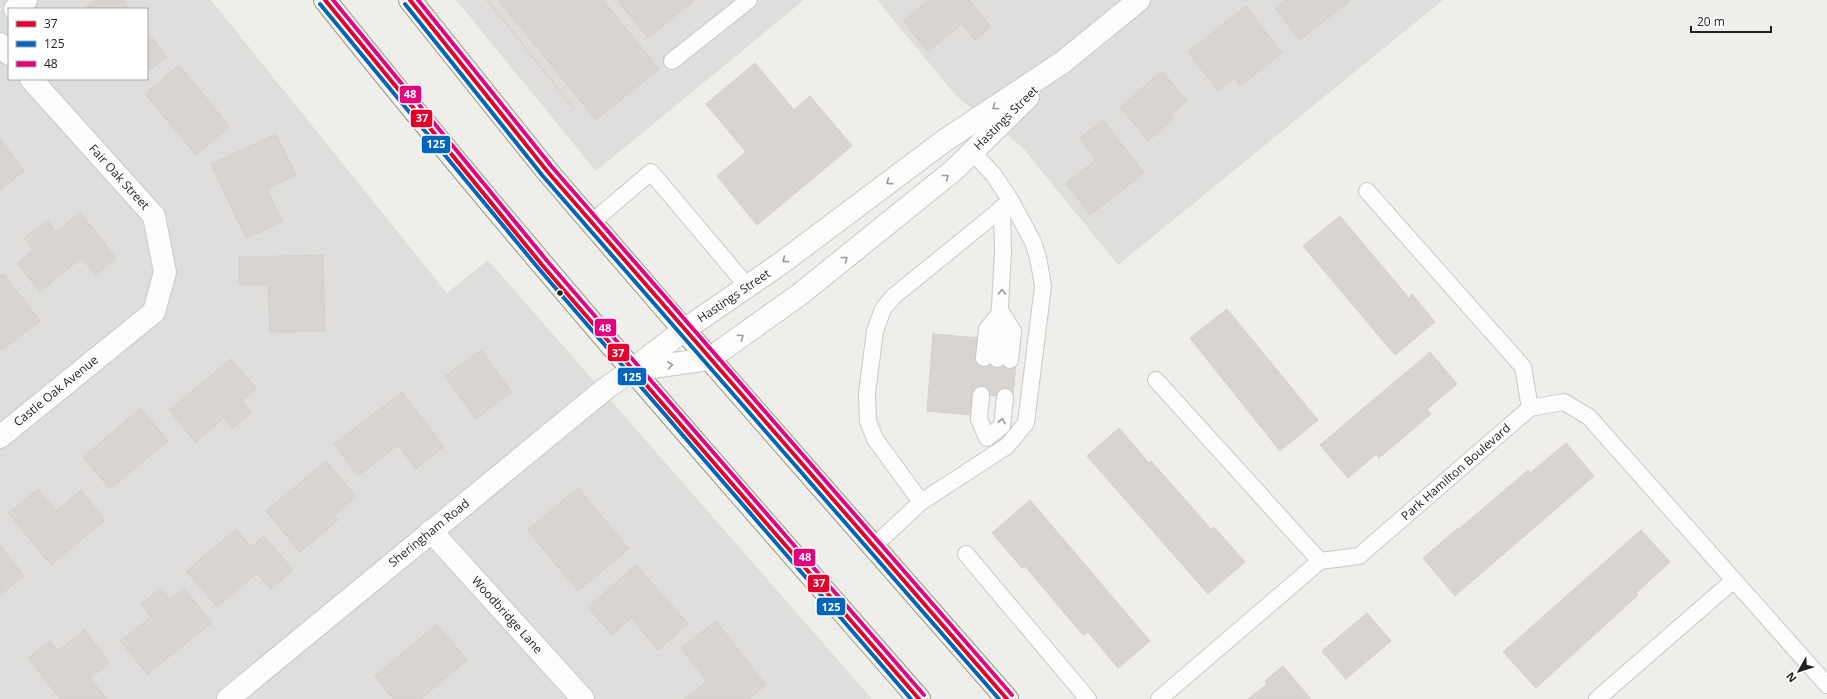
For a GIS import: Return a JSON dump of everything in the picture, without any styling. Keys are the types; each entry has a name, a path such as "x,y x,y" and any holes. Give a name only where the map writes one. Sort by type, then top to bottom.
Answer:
{"main road":[{"path":"325,0 404,100 632,370 919,699"},
{"path":"410,0 547,171 591,223 1008,699"}],"street":[{"path":"16,8 26,0"},
{"name":"Hastings Street","path":"632,370 709,359 799,295 954,170 1063,62 1139,0"},
{"path":"0,21 8,15"},
{"path":"0,44 8,53"},
{"name":"Hastings Street","path":"632,370 684,330 780,264 944,141 1063,62"},
{"name":"Fair Oak Street","path":"32,80 154,216 165,272 154,312 112,345"},
{"name":"Castle Oak Avenue","path":"0,437 112,345"},
{"name":"Sheringham Road","path":"228,699 605,388 632,370"},
{"name":"Woodbridge Lane","path":"431,531 583,699"}],"lane":[{"path":"672,61 749,0"},
{"path":"874,546 922,502 1007,446 1026,423 1043,286 1038,257 1033,242 1006,204 993,174 972,152"},
{"path":"591,223 651,172 747,286"},
{"path":"1367,191 1523,367 1530,408 1564,402 1589,417 1827,685"},
{"path":"997,359 1001,312 1006,204"},
{"path":"922,502 874,439 868,421 867,393 878,322 883,309 894,296 1006,204"},
{"path":"1156,380 1320,561 1159,699"},
{"path":"982,463 993,396"},
{"name":"Park Hamilton Boulevard","path":"1320,561 1359,556 1530,408"},
{"path":"966,554 1088,699"},
{"path":"1598,699 1734,580"}],"path":[{"path":"487,0 575,110"}],"shaded area":[{"path":"0,0 211,0 447,293 488,260 872,699 0,699"},
{"path":"456,0 804,0 596,171"},
{"path":"877,0 1443,0 1118,265 1022,147 957,97"}],"building":[{"path":"95,0 123,0 129,8 85,8"},
{"path":"498,0 603,0 659,69 596,120"},
{"path":"617,0 695,0 648,38"},
{"path":"929,0 969,0 991,27 975,40 962,24 928,52 903,21"},
{"path":"1286,0 1351,0 1300,40 1275,8"},
{"path":"1246,6 1282,53 1240,86 1235,78 1218,91 1188,52"},
{"path":"148,32 167,57 148,71"},
{"path":"755,63 794,110 810,96 852,146 757,225 717,176 746,152 706,104"},
{"path":"179,65 230,127 196,155 145,94"},
{"path":"1162,71 1187,101 1171,115 1174,119 1148,141 1120,107"},
{"path":"1103,120 1144,173 1090,215 1066,183 1096,160 1080,138"},
{"path":"276,134 296,175 267,189 282,222 246,238 211,164"},
{"path":"0,139 24,171 0,190"},
{"path":"80,212 116,258 96,275 81,258 40,292 17,263 33,250 24,238 47,220 56,232"},
{"path":"1340,216 1409,298 1412,294 1435,322 1395,355 1303,246"},
{"path":"323,255 325,331 270,332 268,285 239,285 239,257"},
{"path":"3,273 40,321 2,350 0,348 0,276"},
{"path":"1227,309 1318,420 1280,451 1190,338"},
{"path":"933,334 980,338 1016,361 1013,397 974,394 973,415 927,411"},
{"path":"481,350 512,392 476,419 445,376"},
{"path":"1430,352 1457,384 1427,409 1431,414 1379,458 1376,454 1348,478 1320,445"},
{"path":"231,359 257,389 242,401 251,413 232,429 224,418 195,442 169,410"},
{"path":"402,392 444,447 416,469 398,445 358,476 334,444"},
{"path":"141,408 168,441 110,489 83,457"},
{"path":"1119,428 1149,463 1151,461 1211,529 1214,527 1245,562 1208,594 1087,456"},
{"path":"1566,443 1594,476 1455,596 1423,558 1528,470 1530,473"},
{"path":"326,461 356,497 334,515 338,520 300,552 266,511"},
{"path":"578,488 629,549 578,591 527,530"},
{"path":"38,489 56,511 81,490 105,520 51,565 8,513"},
{"path":"1030,500 1150,641 1118,668 1088,632 1083,635 1025,566 1022,568 992,533"},
{"path":"236,529 251,547 264,536 293,570 271,589 257,573 217,607 186,571"},
{"path":"1641,530 1670,562 1636,593 1638,595 1536,688 1503,652"},
{"path":"0,545 24,576 0,595"},
{"path":"636,565 688,624 658,650 631,618 612,635 588,607"},
{"path":"161,588 170,599 184,588 212,623 147,674 120,641 151,617 141,604"},
{"path":"1367,613 1391,641 1346,679 1322,651"},
{"path":"716,621 766,685 749,699 684,699 707,681 681,648"},
{"path":"437,624 467,660 421,699 393,699 375,676"},
{"path":"84,630 110,663 90,678 107,699 60,699 28,658 50,641 58,651"},
{"path":"1283,666 1311,699 1248,699 1267,684 1265,681"}],"transit line":[{"name":"37","path":"325,0 543,266 919,699"},
{"name":"48","path":"333,0 548,262 924,695"},
{"name":"37","path":"410,0 547,171 1007,699"},
{"name":"48","path":"418,0 552,167 1012,695"},
{"name":"125","path":"320,4 539,269 911,699"},
{"name":"125","path":"405,4 542,175 999,699"}]}
